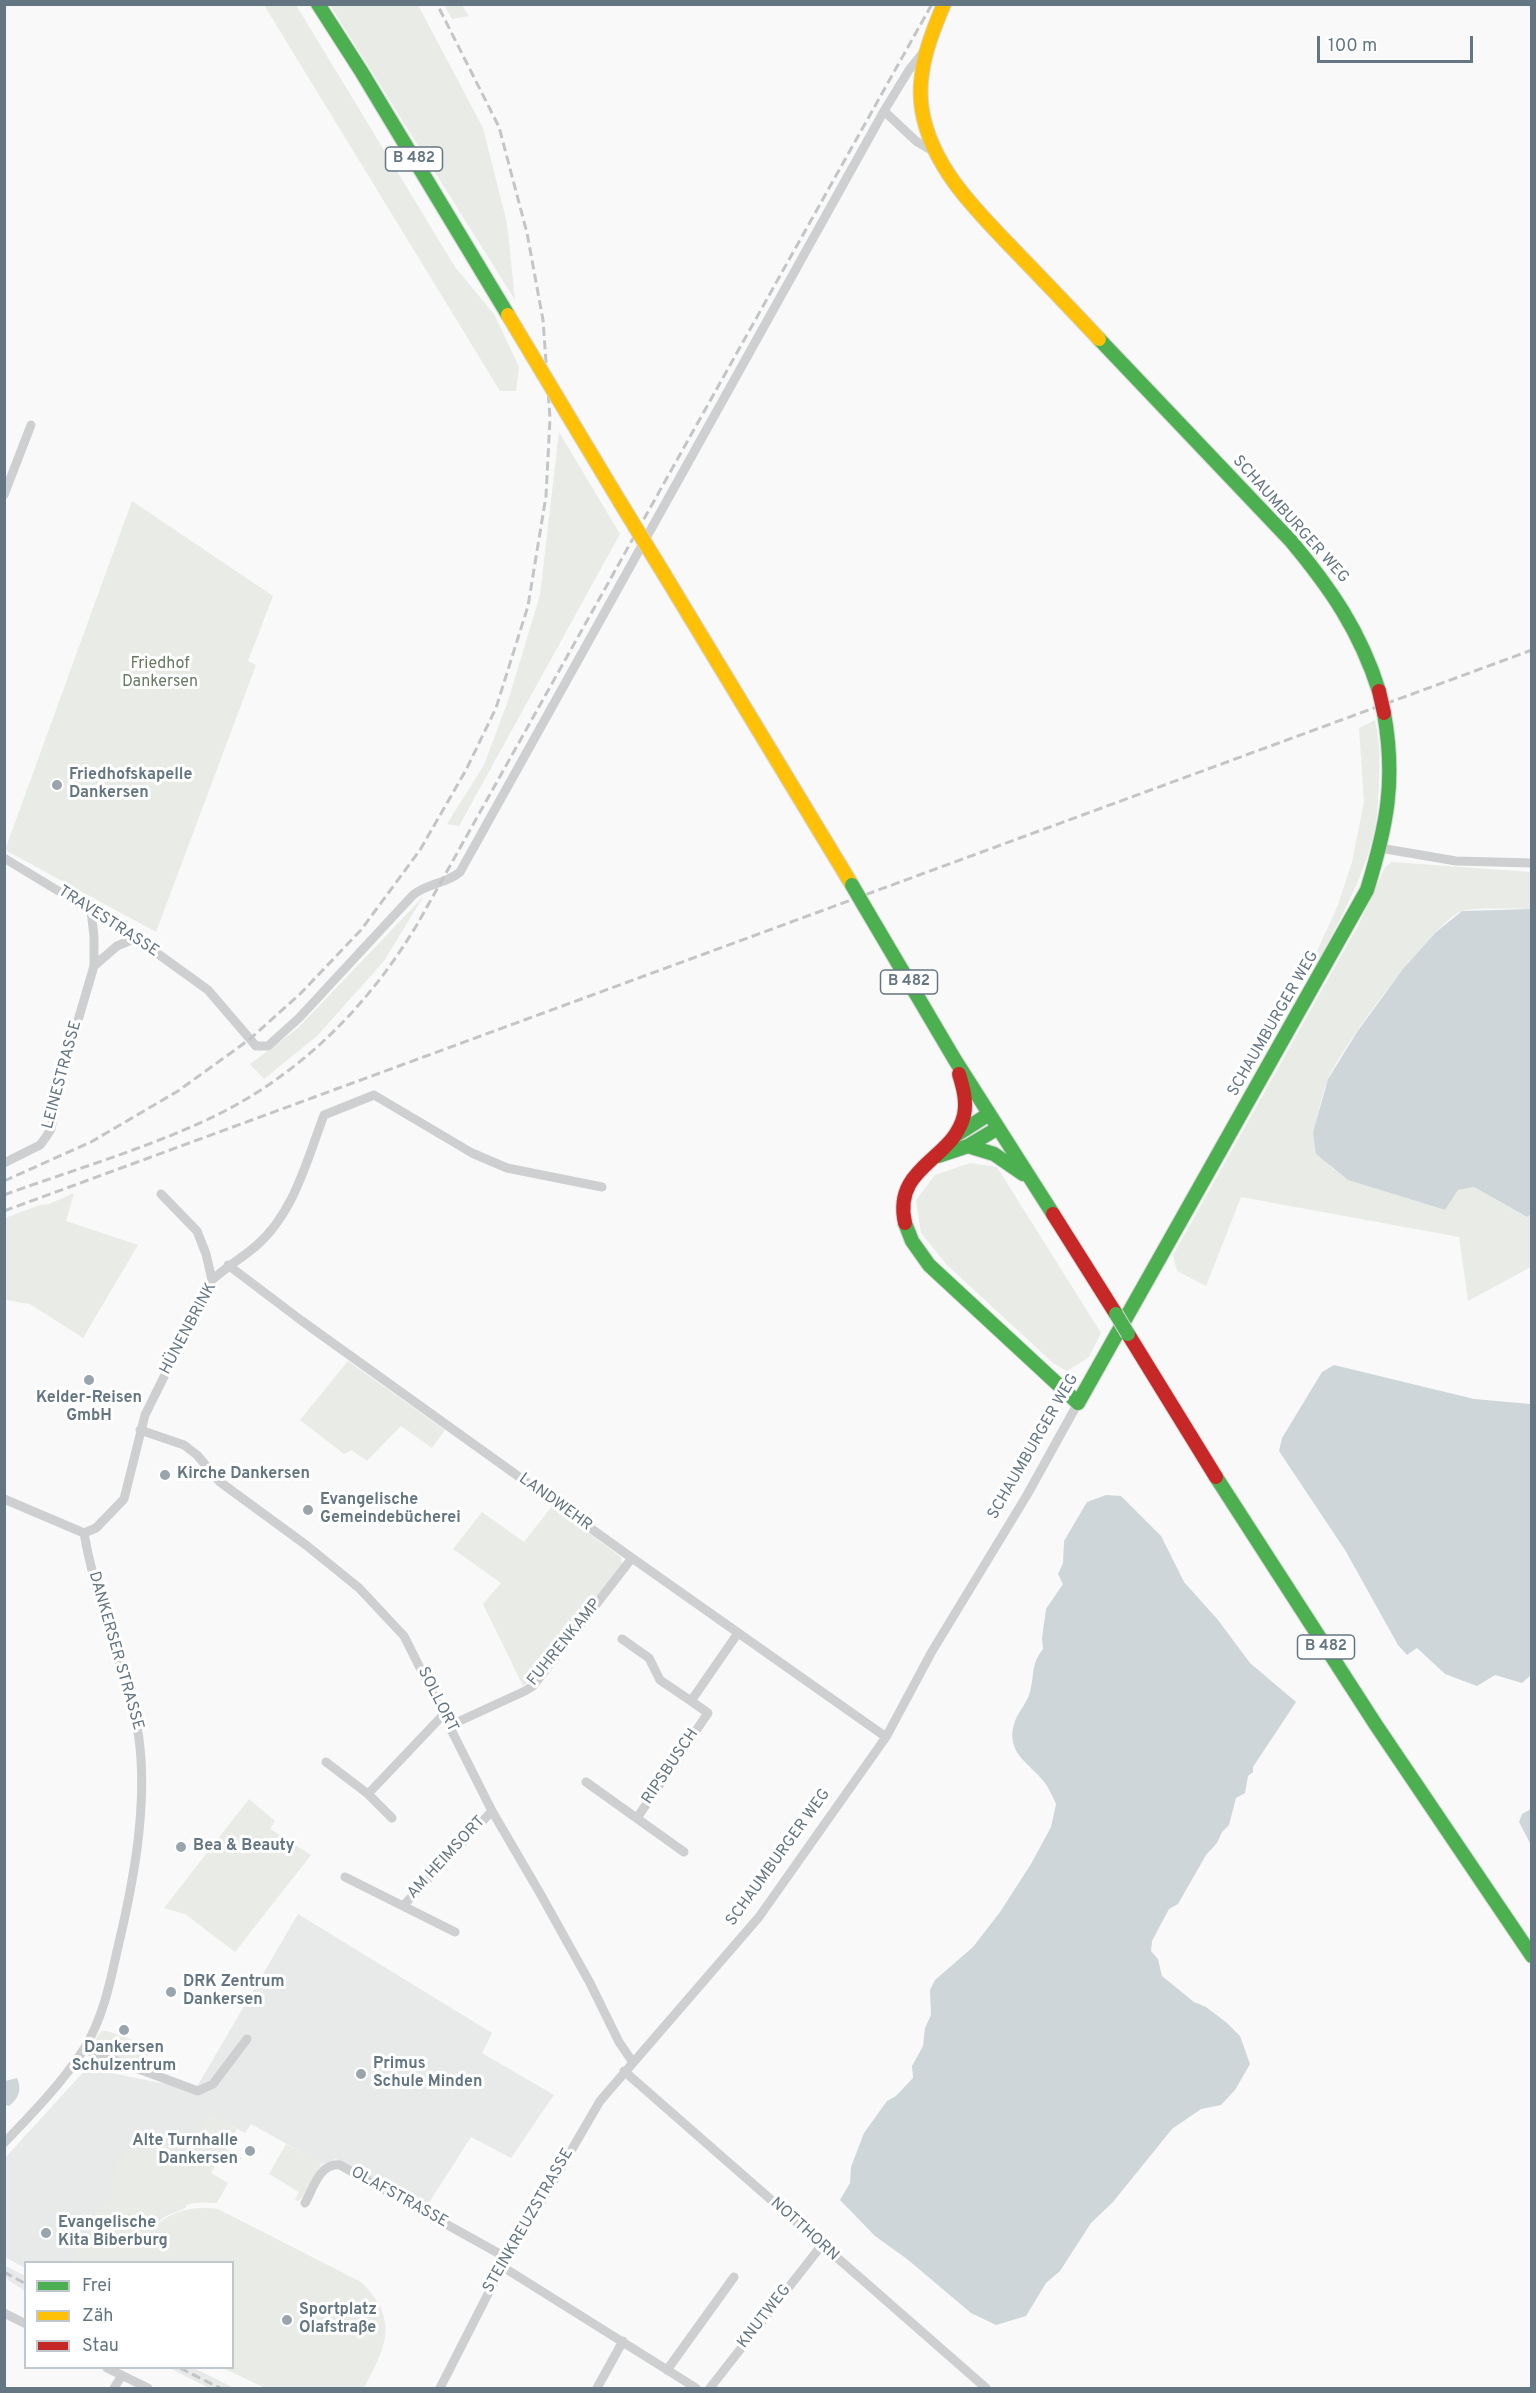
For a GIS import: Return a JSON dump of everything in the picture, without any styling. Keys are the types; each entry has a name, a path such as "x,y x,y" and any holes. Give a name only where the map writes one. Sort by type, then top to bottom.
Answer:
{"main road":[{"name":"B 482","path":"318,4 361,71 754,720 955,1060 1116,1314 1187,1431 1376,1725 1532,1956"},
{"name":"SCHAUMBURGER WEG","path":"944,4 925,50 921,73 922,114 933,151 949,178 971,204 1291,540 1324,579 1359,635 1370,658 1389,742 1390,794 1380,848 1367,890 1078,1403"},
{"path":"955,1060 965,1107 960,1127 911,1182 903,1201 903,1222 915,1250 1078,1403"},
{"path":"951,1138 989,1114"},
{"path":"933,1158 949,1150 968,1146 998,1128"},
{"path":"968,1146 994,1154 1029,1178"}],"street":[{"name":"TRAVESTRASSE","path":"4,858 136,938 208,990 256,1046 268,1046 299,1018 413,895 434,884 451,880 460,872 884,111 909,70 925,50"},
{"path":"884,111 916,141 933,151"},
{"path":"4,495 31,425"},
{"path":"1380,848 1456,861 1532,863"},
{"name":"LEINESTRASSE","path":"4,1162 40,1145 51,1129 59,1085 94,966 91,911"},
{"path":"94,966 117,946 136,938"},
{"name":"HÜNENBRINK","path":"84,1533 96,1528 124,1499 140,1430 156,1391 212,1280 228,1265 257,1245 283,1214 301,1177 324,1115 374,1095 472,1153 507,1168 602,1187"},
{"path":"161,1194 196,1231 206,1254 212,1280"},
{"name":"LANDWEHR","path":"228,1265 302,1321 632,1558 886,1737"},
{"name":"SCHAUMBURGER WEG","path":"632,2061 697,1991 759,1917 886,1737 931,1653 1027,1495 1078,1403"},
{"name":"SOLLORT","path":"140,1430 184,1445 220,1482 306,1545 359,1588 404,1636 492,1810 590,1983 619,2042 632,2061"},
{"path":"4,1499 84,1533"},
{"name":"DANKERSER STRASSE","path":"4,2143 8,2133 84,2049 107,1994 128,1907 141,1803 139,1738 89,1563 84,1533"},
{"name":"FUHRENKAMP","path":"451,1725 532,1686 632,1558"},
{"path":"622,1639 649,1658 660,1680 691,1701 738,1633"},
{"name":"RIPSBUSCH","path":"637,1818 708,1713 691,1701"},
{"path":"369,1794 444,1714"},
{"path":"327,1762 369,1794 392,1818"},
{"path":"586,1782 684,1852"},
{"name":"AM HEIMSORT","path":"403,1906 492,1810"},
{"name":"AM HEIMSORT","path":"345,1877 454,1932"},
{"path":"84,2049 198,2091 213,2084 247,2039"},
{"name":"STEINKREUZSTRASSE","path":"440,2388 505,2263 594,2109 632,2061"},
{"name":"NOTTHORN","path":"624,2071 821,2246 986,2388"},
{"name":"OLAFSTRASSE","path":"304,2203 326,2168 340,2165 505,2263 696,2388"},
{"name":"KNUTWEG","path":"710,2388 821,2246"},
{"path":"667,2370 735,2277"},
{"path":"4,2313 24,2323"},
{"path":"597,2388 623,2342"},
{"path":"112,2369 148,2388"},
{"path":"114,2388 122,2375"}],"shaded area":[{"path":"1531,909 1531,1214 1527,1217 1474,1187 1458,1190 1445,1210 1348,1180 1316,1154 1313,1132 1328,1079 1357,1032 1403,969 1435,933 1462,911"},
{"path":"1334,1365 1474,1399 1531,1404 1532,1674 1522,1683 1495,1675 1477,1686 1445,1674 1417,1648 1407,1655 1398,1645 1345,1550 1279,1451 1282,1438 1322,1372"},
{"path":"1106,1495 1121,1496 1161,1536 1184,1582 1218,1620 1250,1663 1296,1702 1253,1767 1253,1772 1248,1776 1245,1793 1236,1798 1229,1825 1206,1855 1178,1904 1169,1909 1152,1941 1151,1951 1158,1959 1162,1976 1194,2002 1206,2007 1227,2023 1240,2036 1250,2064 1235,2090 1221,2105 1201,2109 1172,2129 1113,2202 1091,2223 1060,2271 1046,2283 1026,2316 996,2325 971,2313 907,2259 875,2236 840,2200 850,2183 851,2167 864,2133 887,2101 896,2096 913,2078 912,2066 923,2046 925,2028 931,2015 930,1990 935,1980 973,1947 1000,1912 1031,1864 1051,1827 1056,1804 1045,1783 1015,1749 1012,1732 1015,1721 1029,1696 1034,1665 1043,1649 1042,1638 1046,1609 1063,1584 1058,1574 1063,1563 1064,1541 1087,1502"},
{"path":"1531,1809 1531,1845 1519,1822 1522,1814"},
{"name":"Primus Schule Minden","path":"298,1914 492,2033 482,2053 554,2095 511,2158 471,2137 425,2209 336,2159 323,2164 251,2124 245,2133 230,2125 185,2208 164,2217 147,2234 98,2210 72,2261 24,2261 24,2267 5,2257 5,2158 87,2068 195,2090"},
{"path":"17,2078 19,2090 17,2097 9,2106 5,2105 5,2081"},
{"path":"4,2265 24,2275 24,2290 5,2278"},
{"path":"171,2369 196,2369 234,2388 209,2388"}],"green space":[{"path":"264,5 296,5 455,267 494,314 519,367 516,391 500,391"},
{"path":"330,5 418,5 483,128 507,223 515,300"},
{"path":"444,5 462,5 469,16 452,19"},
{"path":"559,432 620,534 459,826 447,824 484,765 508,701 540,595"},
{"name":"Friedhof Dankersen","path":"132,501 273,596 248,661 256,665 156,932 5,850"},
{"path":"1375,720 1379,744 1379,776 1377,816 1372,840 1360,877 1317,964 1312,962 1338,905 1352,862 1364,802 1359,728"},
{"path":"1392,862 1531,872 1531,909 1462,911 1431,937 1389,987 1336,1064 1321,1099 1313,1133 1330,1166 1348,1180 1445,1210 1458,1190 1474,1187 1526,1217 1531,1214 1531,1267 1468,1301 1459,1237 1241,1197 1206,1286 1177,1271 1173,1255 1359,924 1385,867"},
{"path":"423,897 384,961 317,1036 264,1079 250,1064 298,1028"},
{"path":"970,1163 997,1167 1101,1333 1089,1357 1067,1371 1053,1363 947,1265 921,1233 916,1200 935,1175"},
{"path":"74,1193 66,1221 138,1245 83,1338 30,1304 5,1300 5,1218 49,1204"},
{"path":"348,1361 445,1430 432,1448 401,1426 367,1461 351,1450 344,1454 300,1420"},
{"path":"552,1506 621,1557 622,1565 532,1679 523,1686 483,1604 501,1583 453,1549 482,1512 524,1542"},
{"path":"249,1799 275,1821 270,1829 311,1855 235,1952 185,1914 164,1908"},
{"path":"102,2031 147,2045 149,2054 142,2063 114,2056 96,2043"},
{"path":"209,2115 237,2129 226,2149 242,2158 237,2166 220,2157 211,2173 228,2183 217,2203 196,2203 176,2207 159,2217 144,2232 148,2234 171,2215 188,2209 218,2209 361,2282 381,2309 385,2321 383,2346 364,2388 265,2388 225,2369 234,2369 234,2261 72,2261 98,2210 113,2201 111,2179 113,2172 131,2147 150,2154 156,2140 186,2156"},
{"path":"286,2144 322,2163 298,2201 295,2200 299,2192 269,2174"}],"railway":[{"path":"4,1181 91,1142 178,1091 250,1039 301,993 361,930 420,850 466,770 496,708 528,606 546,496 550,418 543,320 527,233 499,127 437,4"},
{"path":"4,1195 165,1138 217,1115 248,1098 278,1078 331,1034 378,982 418,923 932,4"},
{"path":"4,1211 1532,650"},
{"path":"4,2272 24,2283"},
{"path":"182,2369 220,2388"}],"traffic: fast":[{"path":"318,4 508,315"},
{"path":"1099,339 1291,541 1343,612 1363,649 1379,691"},
{"path":"1078,1403 1367,890 1380,844 1388,803 1388,737 1384,713"},
{"path":"852,885 863,904"},
{"path":"863,904 955,1060 1053,1214"},
{"path":"956,1135 989,1114"},
{"path":"938,1156 968,1146 998,1128"},
{"path":"968,1146 994,1154 1023,1174"},
{"path":"905,1223 912,1241 929,1265 1078,1403"},
{"path":"1116,1314 1128,1334"},
{"path":"1216,1477 1376,1725 1532,1956"}],"traffic: slow":[{"path":"944,4 929,42 921,82 922,110 927,132 936,152 960,190 974,207 1099,339"},
{"path":"508,315 578,432"},
{"path":"578,432 620,502"},
{"path":"620,502 664,574"},
{"path":"664,574 852,885"}],"traffic: jam":[{"path":"1379,691 1384,713"},
{"path":"905,1223 903,1204 907,1188 926,1164 949,1143 964,1115 965,1099 959,1074"},
{"path":"1053,1214 1116,1314"},
{"path":"1128,1334 1216,1477"}],"place":[{"name":"Friedhofskapelle Dankersen","path":"57,785"},
{"name":"Kelder-Reisen GmbH","path":"89,1380"},
{"name":"Kirche Dankersen","path":"165,1475"},
{"name":"Evangelische Gemeindebücherei","path":"308,1510"},
{"name":"Bea & Beauty","path":"181,1847"},
{"name":"DRK Zentrum Dankersen","path":"171,1992"},
{"name":"Dankersen Schulzentrum","path":"124,2030"},
{"name":"Primus Schule Minden","path":"361,2074"},
{"name":"Alte Turnhalle Dankersen","path":"250,2151"},
{"name":"Evangelische Kita Biberburg","path":"46,2233"},
{"name":"Sportplatz Olafstraße","path":"287,2320"}]}
